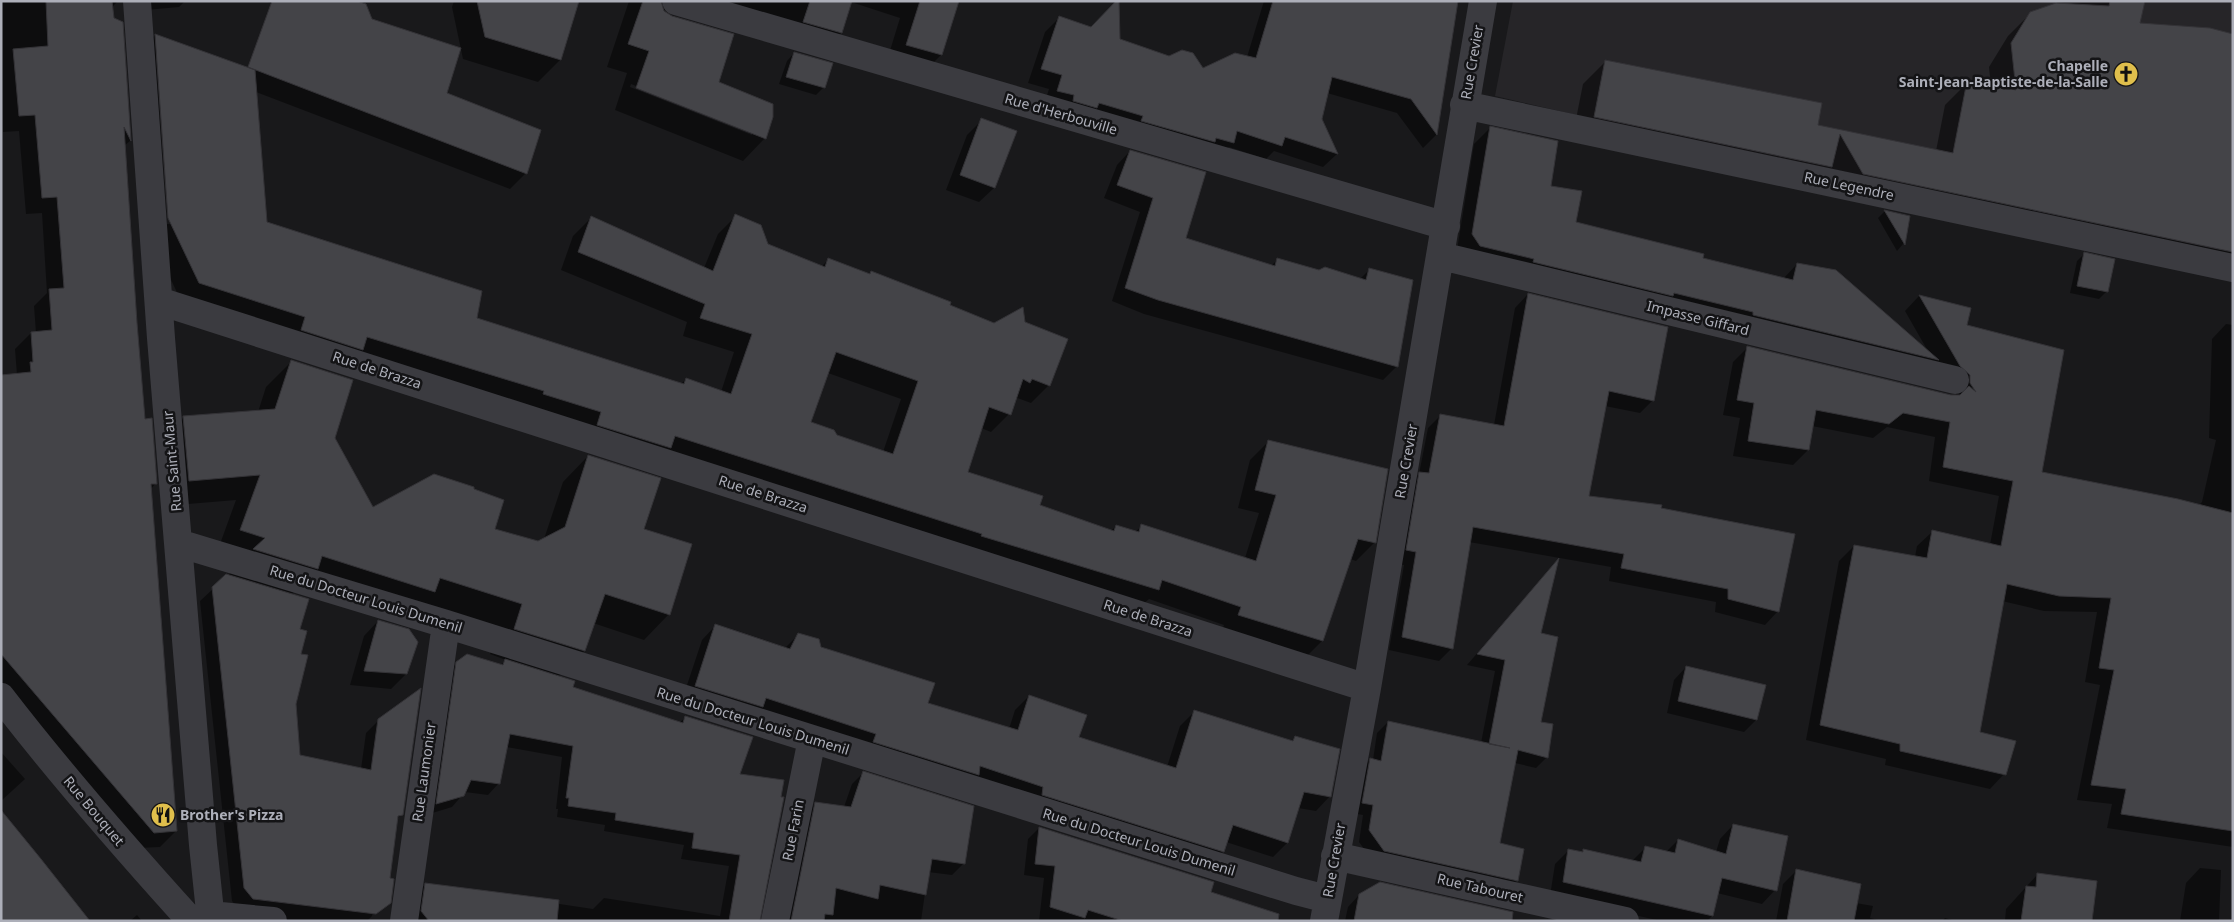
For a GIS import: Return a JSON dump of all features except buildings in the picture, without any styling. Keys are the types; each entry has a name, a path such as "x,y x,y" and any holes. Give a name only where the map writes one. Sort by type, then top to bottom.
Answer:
{"street":[{"name":"Rue Saint-Maur","path":"137,1 204,919"},
{"name":"Rue d'Herbouville","path":"676,1 1446,226"},
{"name":"Rue Crevier","path":"1326,910 1367,688 1483,1"},
{"name":"Rue Legendre","path":"1464,105 2233,268"},
{"name":"Impasse Giffard","path":"1441,256 1955,380"},
{"name":"Rue de Brazza","path":"159,301 1367,688"},
{"name":"Rue du Docteur Louis Dumenil","path":"178,543 446,624 1296,891 1326,910"},
{"name":"Rue Laumonier","path":"404,921 446,624"},
{"name":"Rue Bouquet","path":"1,697 42,750 116,837 204,919"},
{"name":"Rue Farin","path":"775,921 812,739"},
{"name":"Rue Tabouret","path":"1335,856 1625,921"},
{"path":"204,919 273,921"}],"shaded area":[{"path":"1513,1 2233,1 2233,253 1593,119 1495,96"}],"place":[{"name":"Chapelle Saint-Jean-Baptiste-de-la-Salle","path":"2126,74"},
{"name":"Brother's Pizza","path":"163,815"}]}
